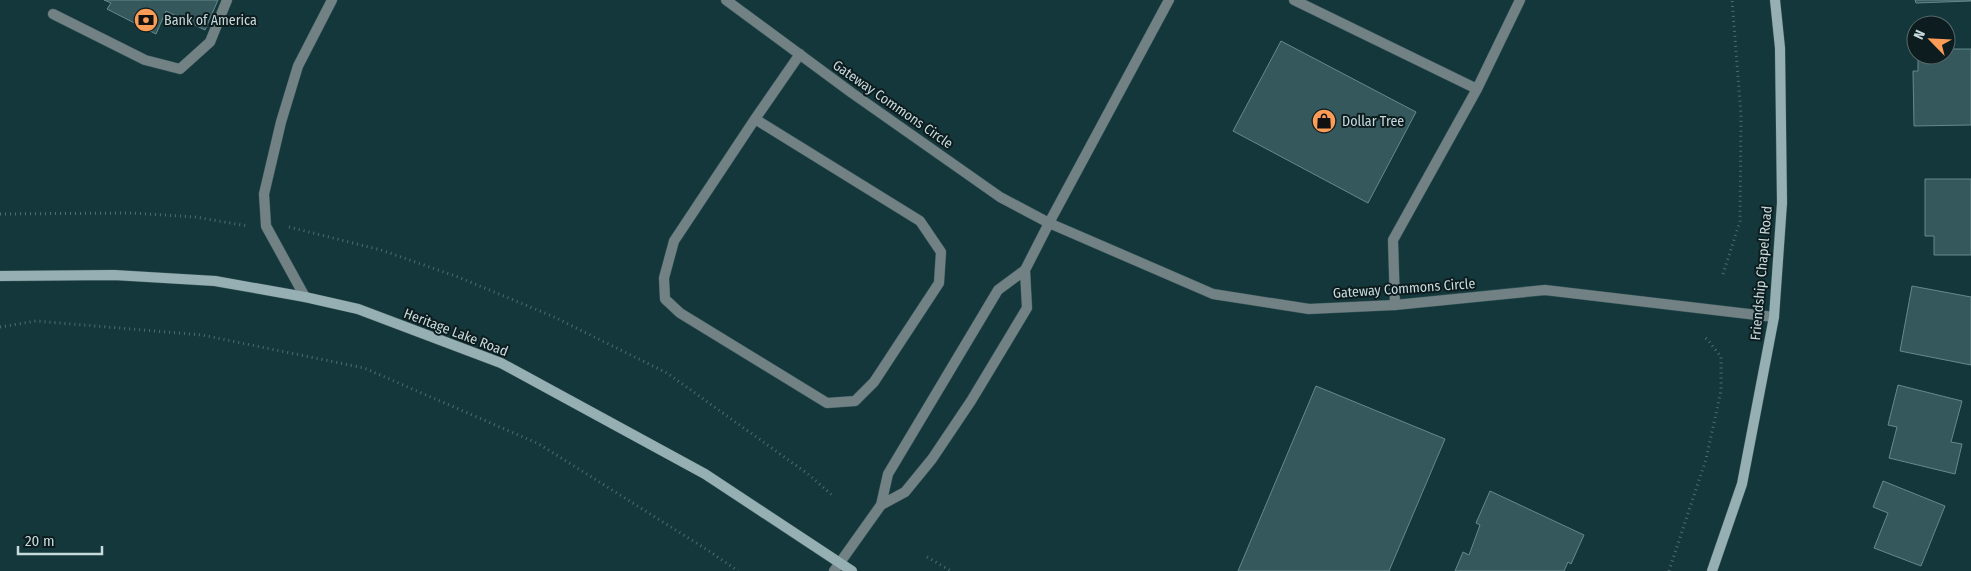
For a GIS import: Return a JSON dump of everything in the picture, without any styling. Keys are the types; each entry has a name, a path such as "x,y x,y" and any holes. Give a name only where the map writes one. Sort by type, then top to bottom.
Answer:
{"main road":[{"name":"Friendship Chapel Road","path":"1712,571 1742,484 1774,317 1782,203 1780,48 1775,0"},
{"name":"Heritage Lake Road","path":"0,276 114,275 215,281 305,297 358,309 501,363 705,474 837,567 852,571"}],"street":[{"path":"53,14 145,60 180,69 210,42 227,0"},
{"path":"305,297 266,226 264,194 281,122 298,66 332,0"},
{"name":"Gateway Commons Circle","path":"726,0 1000,197 1049,223 1213,294 1309,309 1395,305 1545,290 1774,317"},
{"path":"837,567 881,505 888,474 998,290 1025,270 1169,0"},
{"path":"1294,0 1477,89"},
{"path":"1395,305 1393,240 1477,89 1520,0"},
{"path":"755,119 920,220 941,252 939,283 874,382 855,401 826,403 680,313 665,299 664,278 674,241 755,119 800,54"},
{"path":"881,505 906,492 932,459 976,392 1027,308 1025,270"}],"path":[{"path":"1723,274 1740,221 1741,116 1732,0"},
{"path":"0,214 131,213 195,217 255,227"},
{"path":"286,226 398,256 458,277 552,316 667,373 808,474 832,495"},
{"path":"0,327 36,321 202,335 364,368 539,444 738,571"},
{"path":"1669,571 1706,459 1721,391 1721,357 1703,336"},
{"path":"927,557 951,571"}],"building":[{"name":"Bank of America","path":"104,0 218,0 205,30 166,11 156,34 107,9 111,3"},
{"path":"1915,0 1971,0 1971,1 1916,3"},
{"name":"Dollar Tree","path":"1281,41 1416,112 1368,203 1233,131"},
{"path":"1956,49 1971,49 1971,125 1914,126 1913,71 1918,71 1918,65 1956,65"},
{"path":"1925,179 1971,179 1971,255 1934,255 1934,236 1925,236"},
{"path":"1912,286 1971,297 1971,365 1900,351"},
{"path":"1898,385 1962,401 1951,442 1962,444 1955,474 1889,458 1897,427 1888,425"},
{"path":"1316,386 1445,439 1389,571 1238,571"},
{"path":"1883,481 1945,506 1921,566 1874,548 1888,513 1873,507"},
{"path":"1490,491 1584,535 1571,564 1568,562 1564,571 1455,571 1463,552 1469,555 1480,525 1476,523"}],"place":[{"name":"Bank of America","path":"146,20"},
{"name":"Dollar Tree","path":"1324,121"}]}
